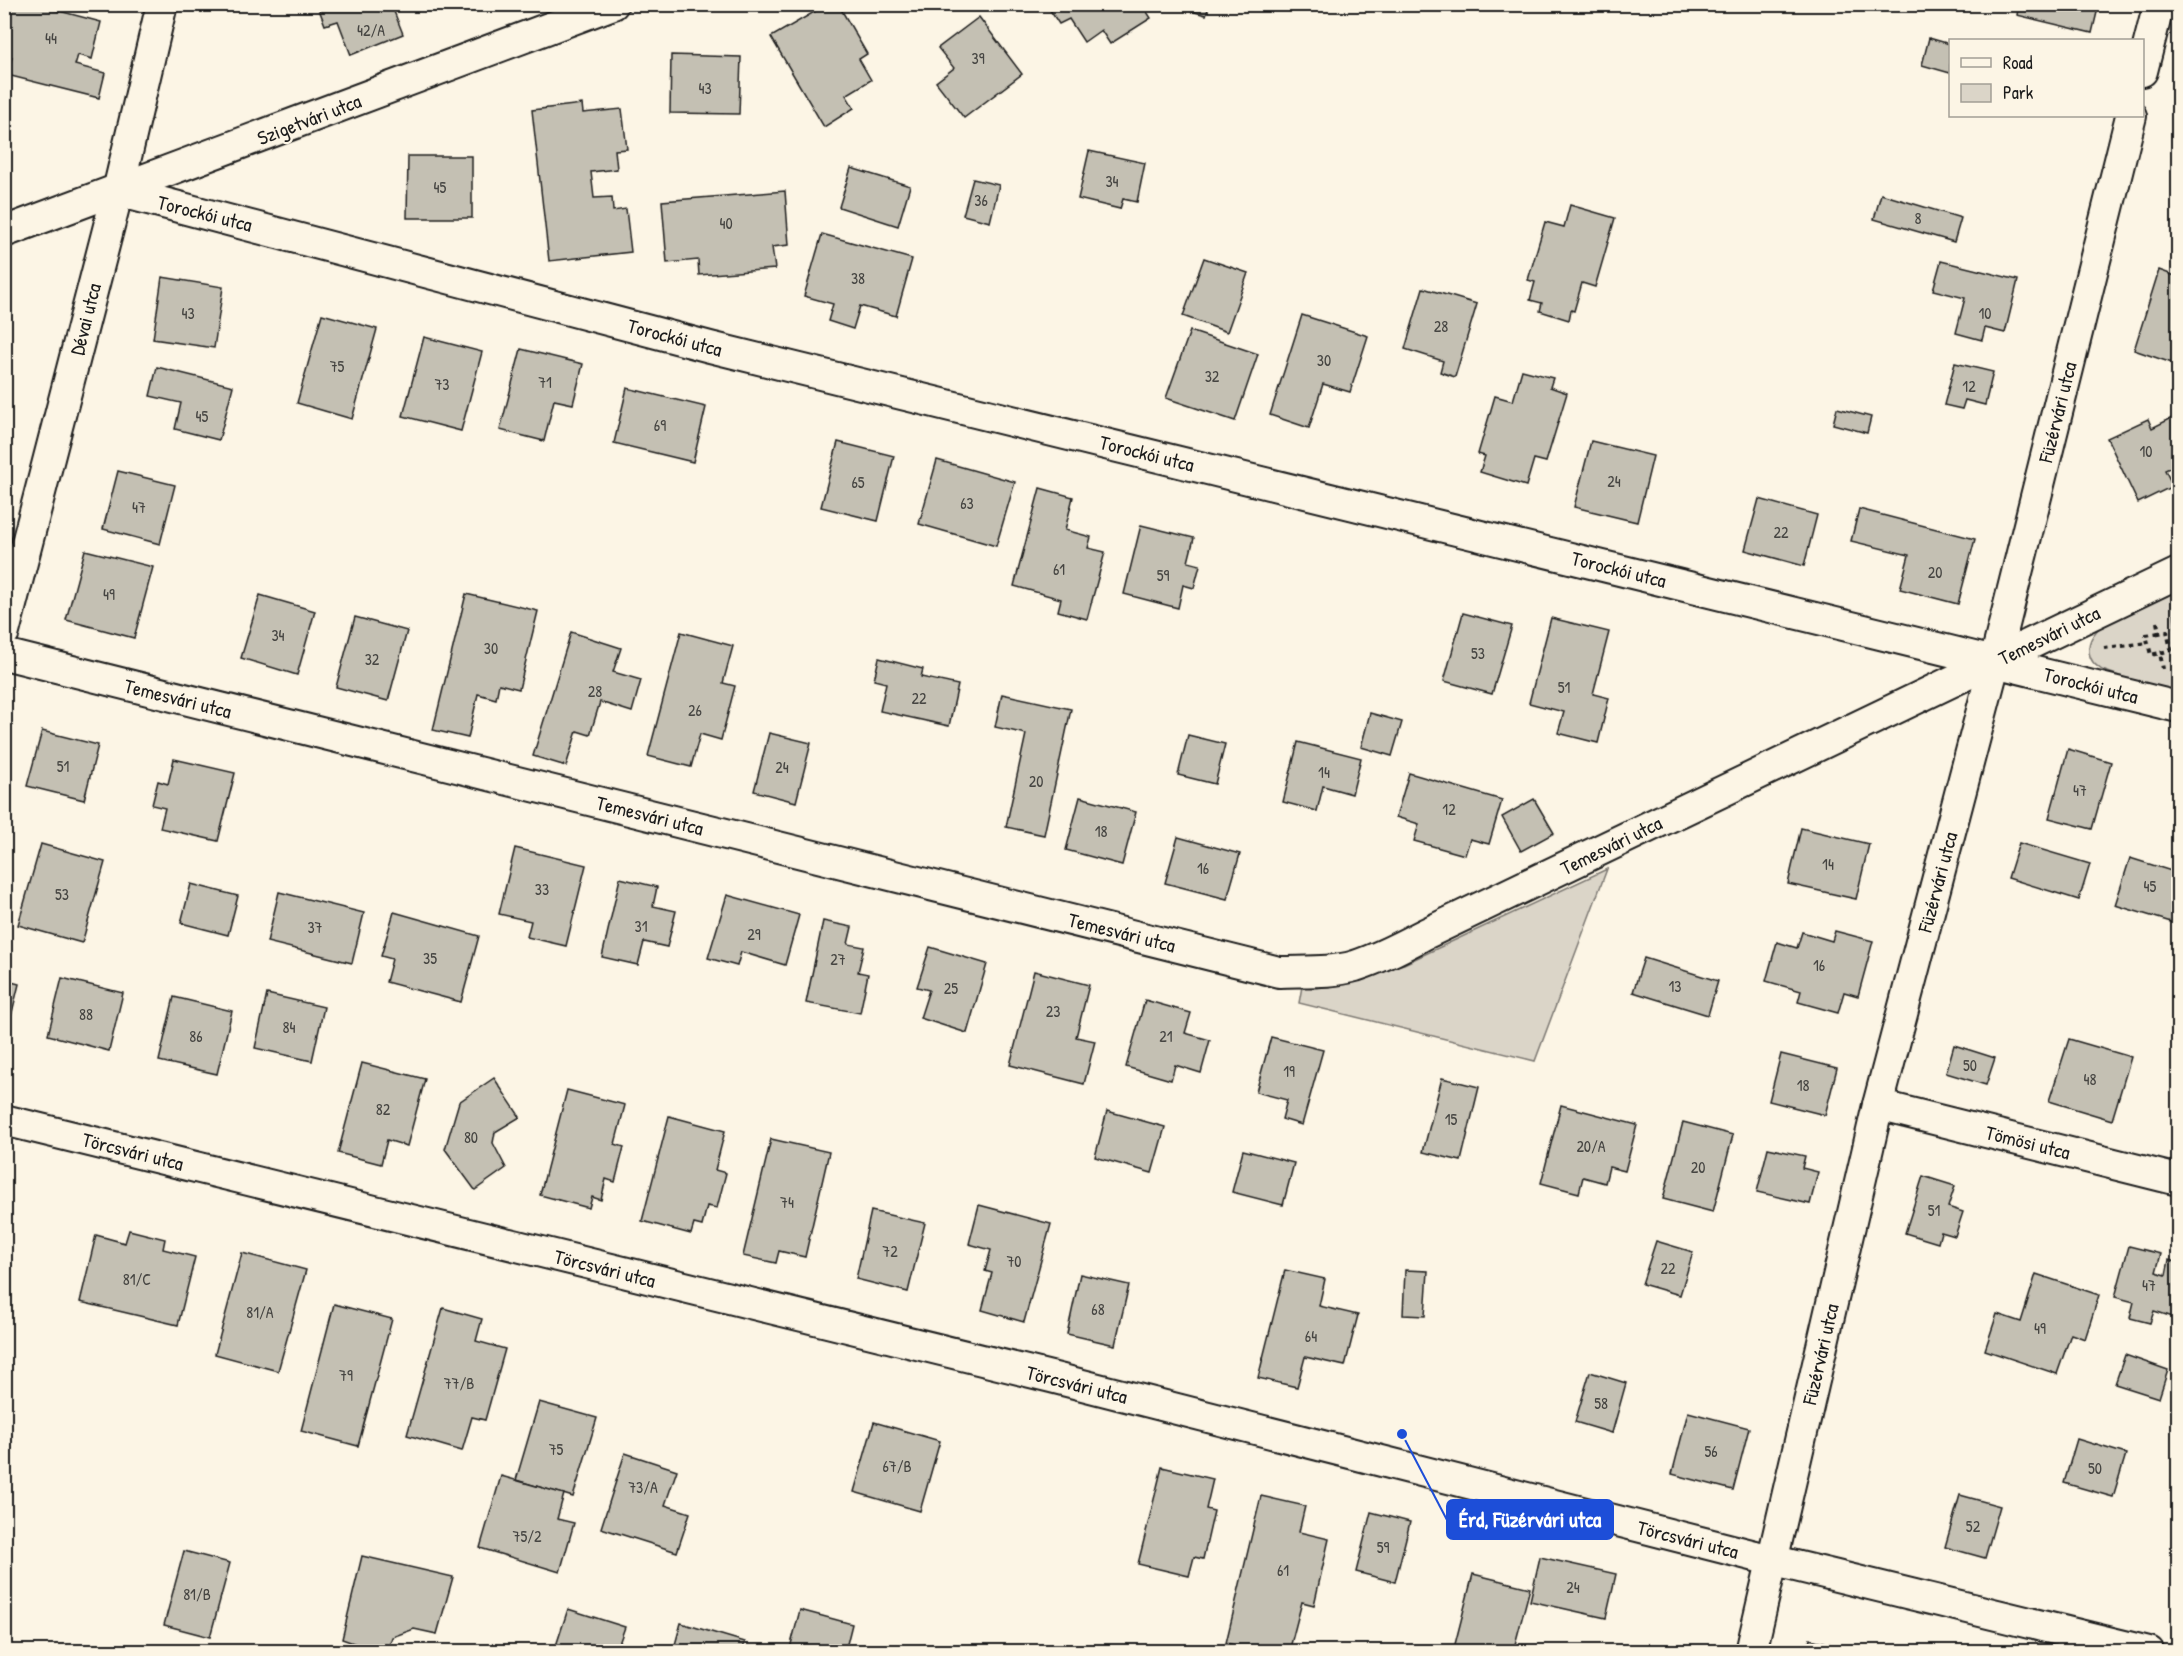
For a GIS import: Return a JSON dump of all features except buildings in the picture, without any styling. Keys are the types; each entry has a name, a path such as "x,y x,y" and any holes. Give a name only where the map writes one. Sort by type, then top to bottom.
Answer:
{"street":[{"name":"Dévai utca","path":"4,632 118,191 162,4"},
{"name":"Szigetvári utca","path":"4,232 613,4"},
{"path":"2144,63 2159,4"},
{"name":"Füzérvári utca","path":"1751,1652 1878,1105 1995,661 2131,117"},
{"name":"Torockói utca","path":"118,191 710,347 2175,706"},
{"name":"Temesvári utca","path":"4,654 1279,972 1320,971 1353,966 1387,954 2178,573"},
{"name":"Tömösi utca","path":"1878,1105 2178,1180"},
{"name":"Törcsvári utca","path":"4,1120 1051,1377 1771,1560 2149,1652"}],"path":[{"path":"2148,587 2159,633"},
{"path":"2167,631 2171,650 2151,655 2146,635 2159,633 2167,631"},
{"path":"2160,653 2175,706"}],"green space":[{"path":"2172,591 2178,661 2178,696 2102,670 2095,664 2089,652 2090,641 2097,631 2120,614"},
{"path":"1607,869 1535,1061 1299,1003 1303,981 1341,979 1404,964"}],"place":[{"name":"Érd, Füzérvári utca","path":"1402,1434"}]}
